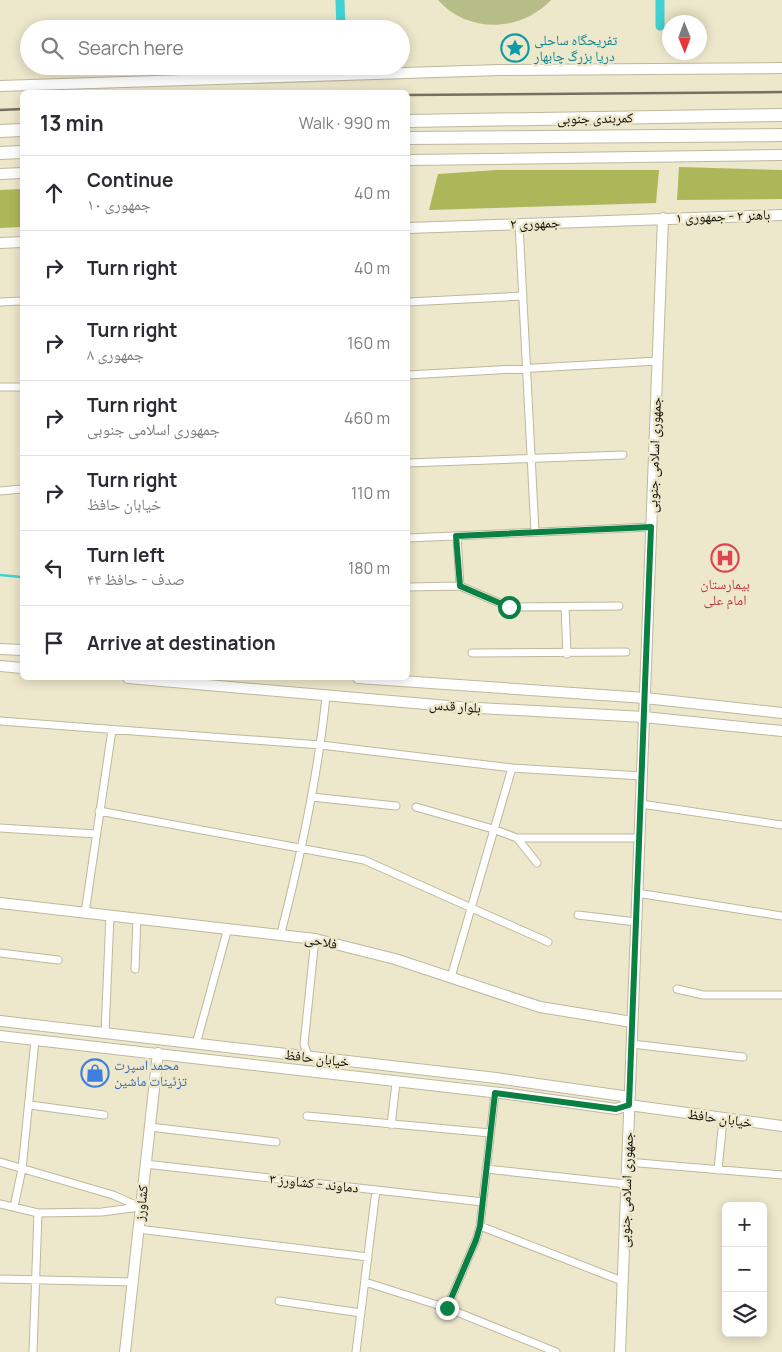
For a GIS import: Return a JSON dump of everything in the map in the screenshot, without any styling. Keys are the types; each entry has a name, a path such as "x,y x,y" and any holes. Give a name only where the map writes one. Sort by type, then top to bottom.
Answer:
{"highway":[{"name":"کمربندی جنوبی","path":"410,121 782,115"},
{"path":"0,131 20,130"},
{"name":"کمربندی جنوبی","path":"410,138 782,135"},
{"path":"0,153 20,152"}],"main road":[{"path":"410,73 500,70 782,68"},
{"path":"0,86 344,75"},
{"path":"410,160 782,155"},
{"path":"0,174 20,173"},
{"name":"باهنر ۲ - جمهوری ۱","path":"663,218 782,215"},
{"name":"جمهوری ۲","path":"410,228 663,218"},
{"name":"جمهوری اسلامی جنوبی","path":"620,1352 663,218"},
{"path":"0,243 20,242"},
{"path":"0,649 20,650"},
{"path":"0,666 20,668"},
{"name":"بلوار قدس","path":"172,680 216,682 326,696 460,707 644,717 782,731"},
{"name":"بلوار قدس","path":"387,680 645,698 782,713"},
{"path":"756,728 759,710"},
{"name":"فلاحی","path":"0,903 315,939 357,948 540,1007 573,1014 632,1022"},
{"name":"خیابان حافظ","path":"0,1021 496,1078 623,1096 629,1105"},
{"path":"68,1043 70,1029"},
{"name":"خیابان حافظ","path":"0,1036 158,1053 616,1109 629,1105 782,1126"},
{"path":"259,1066 261,1051"},
{"name":"کشاورز","path":"125,1352 158,1053"}],"street":[{"path":"519,224 535,532"},
{"path":"410,302 523,296"},
{"path":"0,302 20,301"},
{"path":"410,375 658,361"},
{"path":"0,387 20,387"},
{"path":"410,463 623,455"},
{"path":"0,490 20,489"},
{"path":"410,538 651,527"},
{"path":"456,536 460,586"},
{"path":"410,587 460,586 509,607 619,606"},
{"path":"565,607 567,654"},
{"path":"472,653 567,654 626,652"},
{"path":"281,934 303,848 321,745 326,696"},
{"path":"0,721 321,745 512,768 642,776"},
{"path":"85,913 112,730"},
{"path":"451,977 512,768"},
{"path":"312,797 396,806"},
{"path":"641,804 782,826"},
{"path":"416,807 493,829 517,838 639,838"},
{"path":"99,811 364,860 548,942"},
{"path":"0,828 96,834"},
{"path":"517,838 537,863"},
{"path":"637,893 782,916"},
{"path":"105,1033 110,915"},
{"path":"578,915 636,922"},
{"path":"135,969 136,918"},
{"path":"196,1044 228,928"},
{"path":"308,1056 304,1044 315,939"},
{"path":"0,953 58,960"},
{"path":"677,989 703,995 782,995"},
{"path":"14,1207 22,1169 30,1106 35,1040"},
{"path":"632,1044 743,1057"},
{"path":"391,1125 396,1083"},
{"path":"447,1308 476,1240 480,1226 495,1093"},
{"path":"30,1106 104,1115"},
{"path":"307,1116 490,1134"},
{"path":"718,1170 723,1119"},
{"path":"150,1127 276,1142"},
{"path":"0,1162 113,1195 140,1207"},
{"path":"627,1162 782,1175"},
{"name":"دماوند - کشاورز ۳","path":"146,1164 483,1202"},
{"path":"486,1169 626,1184"},
{"path":"357,1352 376,1190"},
{"path":"0,1204 38,1213 102,1212 140,1207"},
{"path":"33,1352 38,1213"},
{"path":"480,1226 622,1281"},
{"path":"138,1229 368,1257"},
{"path":"0,1279 133,1282"},
{"path":"365,1282 447,1308 556,1352"},
{"path":"278,1301 361,1313"}],"green space":[{"path":"438,0 551,0 539,11 525,18 510,23 494,25 464,19 450,11"},
{"path":"679,167 782,170 782,199 677,200"},
{"path":"497,170 659,170 656,203 429,210 438,174"},
{"path":"20,189 20,227 0,228 0,190"}],"waterway":[{"path":"340,0 341,20"},
{"path":"660,0 660,26"},
{"path":"0,575 20,577"}],"railway":[{"path":"410,95 782,92"},
{"path":"0,110 20,109"}],"place":[{"name":"تفریحگاه ساحلی دریا بزرگ چابهار","path":"515,48"},
{"name":"بیمارستان امام علی","path":"725,558"},
{"name":"محمد اسپرت تزئینات ماشین","path":"95,1073"}],"route":[{"path":"447,1308 476,1240 480,1226 495,1093 616,1109 629,1105 651,527 456,536 460,586 509,607"}]}
